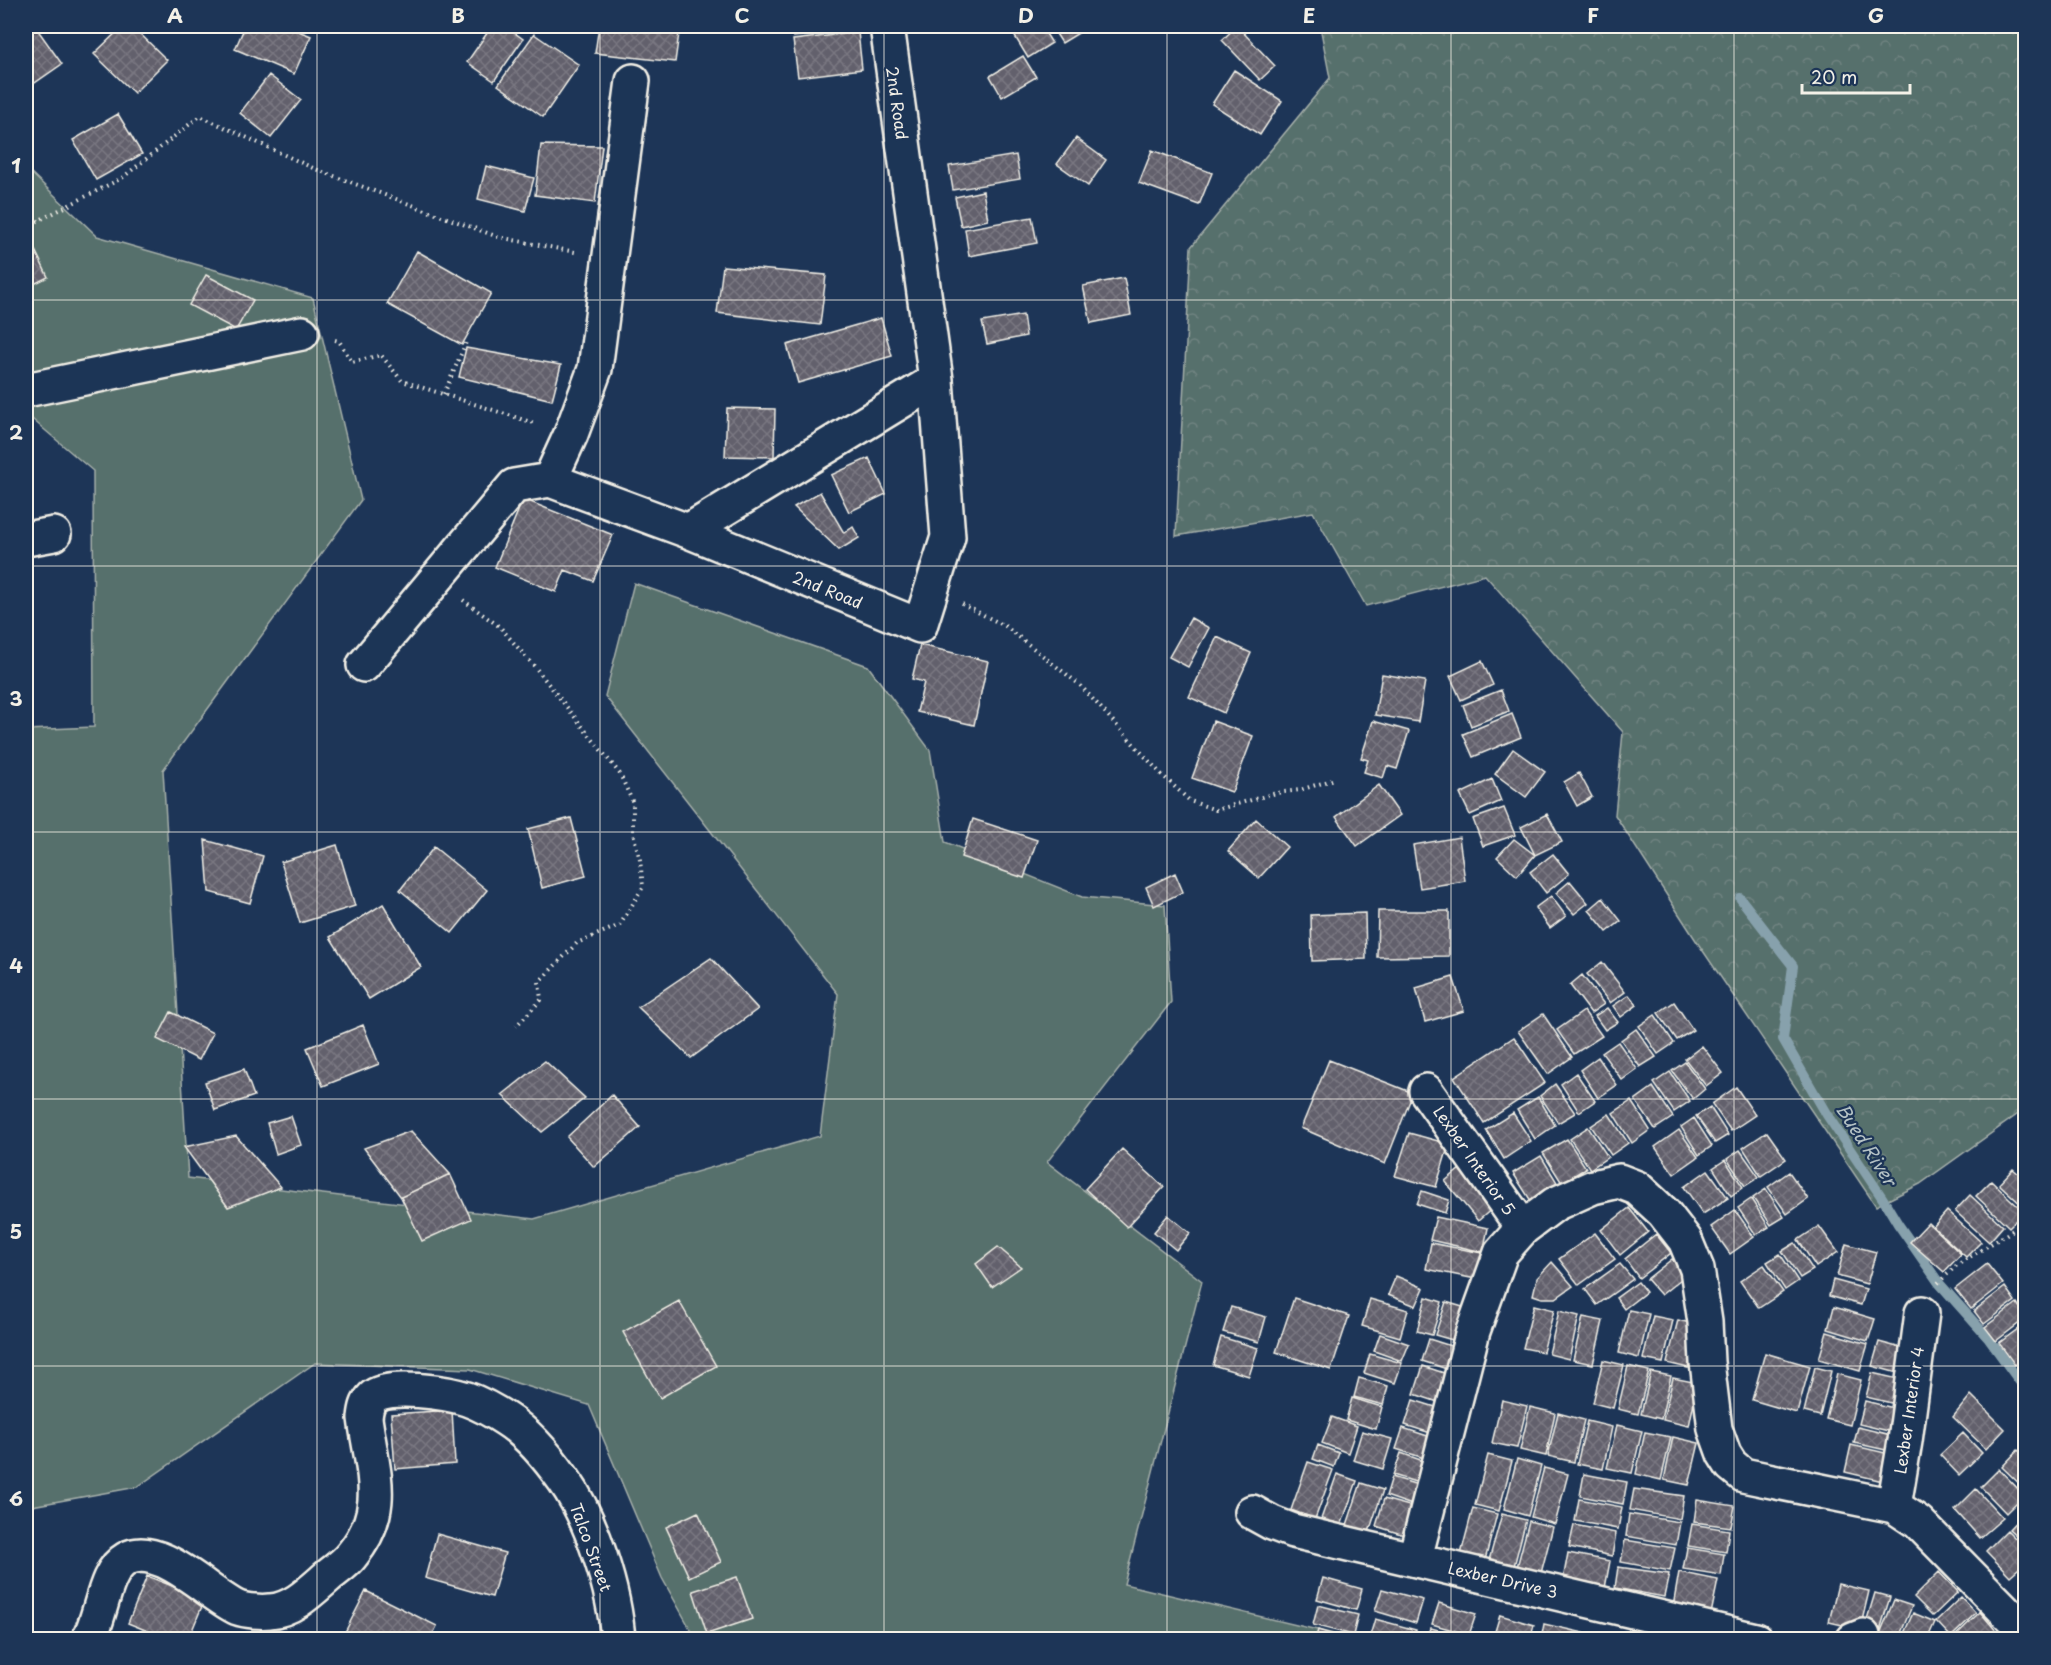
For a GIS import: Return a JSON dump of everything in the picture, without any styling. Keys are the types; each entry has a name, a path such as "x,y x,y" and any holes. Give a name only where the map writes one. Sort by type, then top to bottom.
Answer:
{"street":[{"name":"2nd Road","path":"550,480 688,531 920,626 948,537 936,380 887,26"},
{"path":"364,665 514,486 550,480 571,434 595,369 633,81"},
{"path":"26,390 302,333"},
{"path":"688,531 936,380"},
{"name":"Lexber Interior 5","path":"1426,1091 1523,1228"},
{"path":"1415,1558 1473,1331 1501,1252 1523,1228 1555,1204 1593,1187 1619,1181 1637,1188 1664,1213 1685,1240 1697,1269 1705,1322 1715,1429 1724,1455 1731,1465 1743,1475 1894,1506 1918,1522 2025,1632"},
{"name":"Lexber Interior 4","path":"1894,1506 1922,1313"},
{"name":"Talco Street","path":"88,1640 97,1622 114,1569 126,1558 135,1556 147,1555 184,1571 239,1608 271,1611 287,1606 305,1596 351,1557 370,1528 377,1494 365,1418 367,1405 374,1395 388,1390 404,1389 465,1399 487,1408 510,1422 537,1446 565,1481 583,1513 607,1577 618,1640"},
{"name":"Lexber Drive 3","path":"1252,1512 1293,1531 1756,1640"}],"path":[{"path":"26,227 122,178 200,116 315,169 498,237 610,258"},
{"path":"26,206 38,221"},
{"path":"302,333 339,341 352,362 381,355 402,381 571,434"},
{"path":"444,394 467,340"},
{"path":"438,578 464,602 500,627 535,667 620,774 633,803 633,833 640,860 643,887 620,925 577,943 539,982 541,1000 516,1026"},
{"path":"932,589 1005,626 1080,685 1161,774 1190,801 1216,810 1276,793 1300,790 1335,779"},
{"path":"1940,1280 1958,1265 2025,1222"}],"green space":[{"path":"1320,26 2025,26 2025,1109 1920,1184 1876,1206 1697,942 1615,815 1623,732 1485,575 1366,606 1313,512 1176,536 1191,247 1330,78"},
{"path":"26,168 97,236 313,298 361,500 163,770 188,1178 534,1219 820,1136 838,994 605,696 634,583 868,666 930,750 945,842 1082,897 1165,905 1171,1002 1047,1162 1202,1281 1124,1584 1355,1639 696,1639 662,1578 589,1405 470,1369 315,1363 137,1487 26,1507 26,730 94,727 93,471 26,414"}],"building":[{"path":"26,26 35,26 62,64 26,89"},
{"path":"123,26 132,26 167,60 134,93 94,54"},
{"path":"245,26 286,26 311,36 294,74 235,49"},
{"path":"492,26 505,26 523,39 494,81 467,62"},
{"path":"599,26 680,26 675,62 595,53"},
{"path":"791,26 861,26 861,28 793,37"},
{"path":"1019,26 1041,26 1052,43 1028,58 1011,30"},
{"path":"1051,26 1090,26 1062,43"},
{"path":"1237,26 1275,66 1260,80 1222,40"},
{"path":"858,32 862,69 798,77 793,40"},
{"path":"534,34 579,65 543,117 498,85"},
{"path":"1023,56 1036,77 1002,97 990,76"},
{"path":"1234,70 1282,101 1260,135 1212,104"},
{"path":"269,75 301,100 271,138 240,113"},
{"path":"118,114 142,154 96,180 73,140"},
{"path":"1076,138 1106,160 1088,186 1057,164"},
{"path":"541,145 602,146 595,203 535,195"},
{"path":"1152,150 1212,173 1199,205 1139,183"},
{"path":"1016,155 1020,179 953,190 949,166"},
{"path":"486,166 534,178 525,211 478,199"},
{"path":"983,191 988,220 961,226 955,197"},
{"path":"1032,217 1037,243 969,256 965,229"},
{"path":"34,248 48,277 26,288 26,252"},
{"path":"417,251 491,293 462,345 387,304"},
{"path":"723,266 826,275 820,325 717,313"},
{"path":"206,275 253,300 236,330 189,305"},
{"path":"1124,278 1131,315 1091,323 1083,286"},
{"path":"1023,315 1026,336 987,344 982,322"},
{"path":"881,318 892,356 798,383 787,345"},
{"path":"466,348 561,365 552,400 459,377"},
{"path":"727,408 775,409 774,457 725,456"},
{"path":"869,458 886,494 849,512 831,475"},
{"path":"820,492 844,533 853,527 859,538 839,550 794,507"},
{"path":"523,499 613,535 593,581 565,570 556,592 495,567"},
{"path":"1191,618 1209,628 1188,667 1169,657"},
{"path":"1217,637 1251,653 1224,713 1189,697"},
{"path":"920,645 988,661 974,725 917,712 924,682 912,679"},
{"path":"1482,661 1493,685 1461,700 1450,676"},
{"path":"1382,674 1425,681 1418,722 1375,715"},
{"path":"1501,690 1509,711 1471,726 1463,705"},
{"path":"1512,714 1521,737 1473,757 1463,734"},
{"path":"1213,721 1253,736 1232,792 1192,778"},
{"path":"1373,721 1409,731 1397,769 1387,766 1383,778 1364,772 1368,760 1361,758"},
{"path":"1513,749 1545,772 1526,797 1495,774"},
{"path":"1579,773 1592,797 1577,806 1564,782"},
{"path":"1492,779 1501,801 1470,815 1460,794"},
{"path":"1379,785 1400,815 1357,846 1336,817"},
{"path":"1504,808 1515,835 1483,846 1473,819"},
{"path":"1547,814 1562,842 1535,855 1521,827"},
{"path":"571,818 586,876 542,888 528,829"},
{"path":"973,819 1037,840 1024,878 961,857"},
{"path":"1256,819 1287,847 1259,878 1228,851"},
{"path":"1459,837 1465,881 1420,888 1413,845"},
{"path":"1514,839 1535,855 1517,876 1497,857"},
{"path":"205,840 263,856 250,903 209,892"},
{"path":"337,845 355,906 300,923 281,862"},
{"path":"434,847 487,890 452,933 400,890"},
{"path":"1553,854 1569,874 1546,893 1530,872"},
{"path":"1175,873 1183,892 1154,906 1146,887"},
{"path":"1570,881 1588,903 1574,914 1556,893"},
{"path":"1551,896 1566,916 1550,928 1535,908"},
{"path":"1603,898 1621,921 1607,932 1589,910"},
{"path":"383,904 421,967 369,999 330,937"},
{"path":"1378,911 1449,911 1449,956 1377,957"},
{"path":"1365,913 1366,959 1312,961 1311,915"},
{"path":"711,958 758,1009 691,1058 638,1007"},
{"path":"1602,962 1625,992 1610,1003 1587,974"},
{"path":"1582,975 1604,1004 1591,1013 1570,985"},
{"path":"1453,977 1464,1011 1425,1022 1416,988"},
{"path":"1629,995 1637,1005 1621,1017 1613,1006"},
{"path":"1674,1002 1693,1030 1677,1040 1658,1013"},
{"path":"1607,1008 1618,1022 1605,1030 1595,1016"},
{"path":"1584,1011 1602,1036 1574,1054 1557,1030"},
{"path":"171,1012 213,1033 199,1060 157,1039"},
{"path":"1543,1014 1572,1057 1548,1074 1518,1031"},
{"path":"1655,1015 1674,1043 1658,1054 1639,1026"},
{"path":"363,1025 379,1064 323,1086 307,1048"},
{"path":"1636,1029 1656,1057 1640,1067 1621,1040"},
{"path":"1514,1037 1545,1083 1484,1123 1454,1077"},
{"path":"1618,1042 1637,1069 1622,1080 1602,1053"},
{"path":"1702,1046 1723,1073 1706,1086 1685,1059"},
{"path":"1598,1057 1617,1085 1598,1098 1580,1070"},
{"path":"1329,1060 1413,1093 1385,1164 1301,1128"},
{"path":"545,1061 585,1098 542,1132 502,1095"},
{"path":"1685,1062 1705,1089 1693,1099 1672,1071"},
{"path":"244,1069 254,1096 215,1110 205,1082"},
{"path":"1670,1072 1690,1101 1674,1112 1654,1083"},
{"path":"1576,1073 1595,1101 1579,1112 1561,1084"},
{"path":"1555,1084 1575,1113 1558,1123 1540,1096"},
{"path":"1653,1087 1673,1117 1655,1129 1635,1100"},
{"path":"1736,1087 1755,1115 1731,1131 1712,1104"},
{"path":"612,1095 640,1127 594,1167 567,1137"},
{"path":"1538,1097 1555,1125 1535,1139 1517,1110"},
{"path":"1631,1101 1650,1130 1632,1143 1613,1113"},
{"path":"1710,1107 1728,1135 1715,1143 1696,1116"},
{"path":"1513,1113 1531,1141 1504,1159 1486,1130"},
{"path":"1609,1114 1628,1143 1611,1155 1591,1126"},
{"path":"291,1116 301,1145 276,1154 267,1123"},
{"path":"1694,1118 1712,1146 1699,1155 1681,1127"},
{"path":"1588,1127 1608,1157 1590,1169 1570,1139"},
{"path":"1679,1130 1698,1157 1674,1174 1655,1147"},
{"path":"411,1131 450,1174 401,1197 364,1148"},
{"path":"1767,1132 1786,1159 1761,1176 1743,1148"},
{"path":"1409,1133 1449,1144 1436,1187 1395,1176"},
{"path":"236,1136 281,1187 228,1207 184,1147"},
{"path":"1567,1139 1586,1168 1562,1183 1543,1153"},
{"path":"1122,1149 1164,1187 1127,1227 1085,1189"},
{"path":"1740,1150 1759,1177 1745,1186 1727,1159"},
{"path":"1541,1156 1558,1184 1531,1201 1513,1173"},
{"path":"1725,1160 1743,1187 1731,1196 1713,1168"},
{"path":"1460,1169 1493,1208 1478,1221 1445,1181"},
{"path":"2013,1169 2026,1180 2026,1209 1999,1184"},
{"path":"1708,1170 1728,1198 1703,1214 1684,1187"},
{"path":"1789,1172 1808,1199 1787,1214 1768,1187"},
{"path":"450,1174 471,1219 422,1241 401,1197"},
{"path":"1991,1181 2024,1212 2009,1227 1976,1196"},
{"path":"1766,1189 1784,1217 1771,1225 1753,1198"},
{"path":"1422,1191 1449,1200 1445,1213 1417,1204"},
{"path":"1970,1195 2003,1226 1989,1242 1955,1211"},
{"path":"1751,1199 1769,1227 1756,1235 1738,1208"},
{"path":"1629,1208 1648,1232 1620,1255 1601,1230"},
{"path":"1735,1210 1754,1237 1730,1254 1711,1227"},
{"path":"1947,1211 1981,1242 1966,1257 1933,1227"},
{"path":"1168,1215 1190,1233 1176,1250 1154,1232"},
{"path":"1436,1217 1488,1228 1483,1252 1430,1240"},
{"path":"1928,1223 1961,1254 1944,1272 1910,1242"},
{"path":"1819,1226 1838,1252 1816,1267 1798,1240"},
{"path":"1595,1233 1615,1259 1579,1285 1559,1259"},
{"path":"1656,1234 1671,1253 1639,1278 1625,1259"},
{"path":"1431,1243 1487,1254 1481,1280 1426,1269"},
{"path":"1795,1243 1813,1270 1800,1278 1782,1251"},
{"path":"1846,1244 1876,1252 1867,1284 1837,1276"},
{"path":"998,1247 1021,1267 992,1287 976,1264"},
{"path":"1780,1254 1798,1281 1785,1290 1767,1262"},
{"path":"1672,1259 1686,1275 1661,1295 1647,1279"},
{"path":"1552,1262 1573,1286 1556,1298 1542,1298 1533,1295 1537,1278"},
{"path":"1620,1264 1633,1279 1597,1305 1585,1289"},
{"path":"1987,1264 2003,1284 1971,1309 1955,1289"},
{"path":"1764,1265 1783,1292 1759,1308 1740,1281"},
{"path":"1396,1276 1424,1288 1416,1306 1388,1295"},
{"path":"1833,1280 1866,1289 1861,1305 1829,1296"},
{"path":"1638,1282 1646,1292 1624,1309 1616,1298"},
{"path":"2005,1287 2015,1301 1984,1324 1974,1311"},
{"path":"1426,1297 1442,1302 1432,1335 1417,1331"},
{"path":"1294,1298 1349,1316 1331,1370 1276,1352"},
{"path":"1370,1299 1408,1310 1400,1337 1362,1326"},
{"path":"679,1301 716,1366 660,1398 623,1332"},
{"path":"1446,1302 1466,1308 1456,1341 1435,1335"},
{"path":"2017,1303 2026,1318 1996,1341 1985,1327"},
{"path":"1534,1305 1554,1310 1543,1352 1523,1348"},
{"path":"1231,1307 1266,1317 1259,1342 1223,1332"},
{"path":"1834,1307 1875,1319 1868,1341 1828,1329"},
{"path":"1629,1310 1649,1314 1639,1358 1619,1353"},
{"path":"1559,1311 1579,1316 1569,1359 1549,1354"},
{"path":"1653,1316 1673,1320 1663,1363 1643,1359"},
{"path":"1583,1317 1603,1321 1593,1364 1573,1360"},
{"path":"1678,1320 1698,1325 1688,1368 1667,1363"},
{"path":"2026,1323 2026,1356 2015,1365 1999,1343"},
{"path":"1827,1332 1868,1344 1860,1371 1819,1359"},
{"path":"1380,1334 1409,1344 1402,1361 1374,1351"},
{"path":"1221,1337 1258,1348 1249,1376 1213,1365"},
{"path":"1429,1339 1454,1347 1447,1369 1422,1361"},
{"path":"1879,1342 1912,1351 1905,1375 1872,1366"},
{"path":"1765,1353 1810,1366 1797,1413 1752,1400"},
{"path":"1370,1354 1402,1363 1395,1383 1364,1373"},
{"path":"1603,1360 1624,1365 1613,1408 1593,1403"},
{"path":"1423,1366 1447,1374 1438,1402 1414,1394"},
{"path":"1628,1366 1649,1371 1638,1414 1618,1409"},
{"path":"1815,1367 1831,1371 1820,1416 1804,1412"},
{"path":"1651,1372 1671,1376 1661,1419 1641,1414"},
{"path":"1872,1373 1907,1381 1900,1405 1866,1397"},
{"path":"1837,1374 1861,1380 1850,1425 1826,1419"},
{"path":"1359,1378 1388,1386 1383,1405 1354,1397"},
{"path":"1673,1378 1698,1383 1689,1426 1663,1420"},
{"path":"1971,1395 2005,1429 1986,1449 1953,1417"},
{"path":"1352,1398 1382,1407 1376,1429 1346,1420"},
{"path":"1413,1400 1442,1409 1434,1434 1405,1425"},
{"path":"1502,1400 1527,1406 1517,1448 1492,1443"},
{"path":"1865,1401 1902,1410 1897,1433 1859,1424"},
{"path":"1530,1407 1555,1413 1546,1456 1520,1450"},
{"path":"452,1410 455,1464 395,1469 391,1414"},
{"path":"1558,1413 1584,1420 1574,1462 1548,1456"},
{"path":"1332,1417 1357,1426 1348,1453 1322,1443"},
{"path":"1587,1421 1612,1427 1603,1469 1577,1464"},
{"path":"1617,1425 1642,1431 1632,1473 1607,1468"},
{"path":"1858,1427 1899,1437 1895,1452 1854,1443"},
{"path":"1403,1428 1434,1438 1427,1459 1396,1449"},
{"path":"1362,1431 1392,1439 1383,1469 1353,1460"},
{"path":"1645,1432 1671,1437 1661,1480 1636,1474"},
{"path":"1963,1433 1982,1453 1959,1475 1940,1455"},
{"path":"1673,1437 1699,1443 1689,1485 1664,1480"},
{"path":"1318,1445 1339,1453 1334,1467 1313,1459"},
{"path":"1851,1445 1894,1455 1887,1482 1845,1472"},
{"path":"2018,1450 2026,1458 2026,1490 2002,1467"},
{"path":"1401,1453 1426,1462 1419,1483 1393,1475"},
{"path":"1488,1455 1512,1461 1499,1511 1475,1505"},
{"path":"1517,1459 1541,1466 1528,1516 1504,1509"},
{"path":"1308,1462 1333,1470 1315,1519 1291,1510"},
{"path":"1544,1468 1568,1474 1555,1524 1531,1517"},
{"path":"1999,1469 2024,1495 2006,1513 1981,1487"},
{"path":"1337,1474 1357,1481 1341,1526 1321,1519"},
{"path":"1584,1474 1627,1482 1623,1504 1580,1496"},
{"path":"1392,1477 1418,1485 1412,1505 1386,1496"},
{"path":"1361,1483 1383,1490 1369,1532 1347,1525"},
{"path":"1634,1489 1684,1496 1680,1519 1630,1510"},
{"path":"1976,1489 2003,1518 1980,1538 1955,1510"},
{"path":"1384,1499 1413,1507 1404,1535 1376,1526"},
{"path":"1579,1499 1622,1507 1618,1529 1575,1521"},
{"path":"1697,1500 1735,1506 1731,1527 1694,1522"},
{"path":"1473,1508 1497,1514 1484,1564 1460,1558"},
{"path":"698,1512 721,1562 689,1577 666,1527"},
{"path":"2026,1513 2026,1544 2009,1529"},
{"path":"1502,1514 1526,1520 1513,1570 1488,1564"},
{"path":"1629,1514 1680,1522 1676,1545 1626,1536"},
{"path":"1529,1521 1553,1527 1540,1577 1516,1571"},
{"path":"1692,1524 1729,1530 1726,1552 1688,1546"},
{"path":"1574,1525 1616,1533 1612,1556 1569,1547"},
{"path":"2007,1530 2026,1549 2026,1562 2010,1576 1986,1551"},
{"path":"437,1534 505,1553 492,1597 425,1578"},
{"path":"1625,1540 1675,1548 1670,1571 1621,1562"},
{"path":"1687,1548 1724,1554 1721,1575 1683,1569"},
{"path":"1568,1553 1610,1561 1605,1588 1563,1580"},
{"path":"1618,1567 1669,1574 1664,1597 1615,1588"},
{"path":"1679,1572 1718,1580 1711,1614 1673,1607"},
{"path":"1939,1572 1958,1592 1933,1616 1914,1597"},
{"path":"147,1576 205,1599 188,1640 170,1640 128,1623"},
{"path":"737,1577 752,1619 707,1634 693,1591"},
{"path":"1323,1578 1362,1589 1356,1610 1317,1599"},
{"path":"1838,1584 1869,1591 1860,1629 1829,1622"},
{"path":"1382,1589 1423,1600 1416,1623 1375,1611"},
{"path":"366,1591 437,1626 430,1640 341,1640"},
{"path":"1875,1593 1890,1597 1880,1630 1865,1626"},
{"path":"1961,1597 1976,1613 1951,1637 1936,1621"},
{"path":"1894,1600 1912,1606 1898,1640 1888,1640 1879,1636"},
{"path":"1439,1603 1476,1614 1469,1635 1432,1624"},
{"path":"1318,1605 1358,1615 1353,1635 1313,1625"},
{"path":"1980,1612 2004,1640 1956,1640 1954,1637"},
{"path":"1913,1613 1935,1622 1927,1640 1901,1640"},
{"path":"1500,1615 1534,1625 1530,1640 1493,1638"},
{"path":"1375,1619 1416,1630 1414,1640 1369,1639"},
{"path":"1544,1624 1584,1633 1582,1640 1541,1640"},
{"path":"1431,1628 1467,1638 1466,1640 1427,1640"},
{"path":"1318,1630 1349,1640 1315,1640"}],"waterway":[{"name":"Bued River","path":"1740,898 1793,966 1783,1039 1827,1115 1939,1283 1989,1339 2026,1390"}]}
